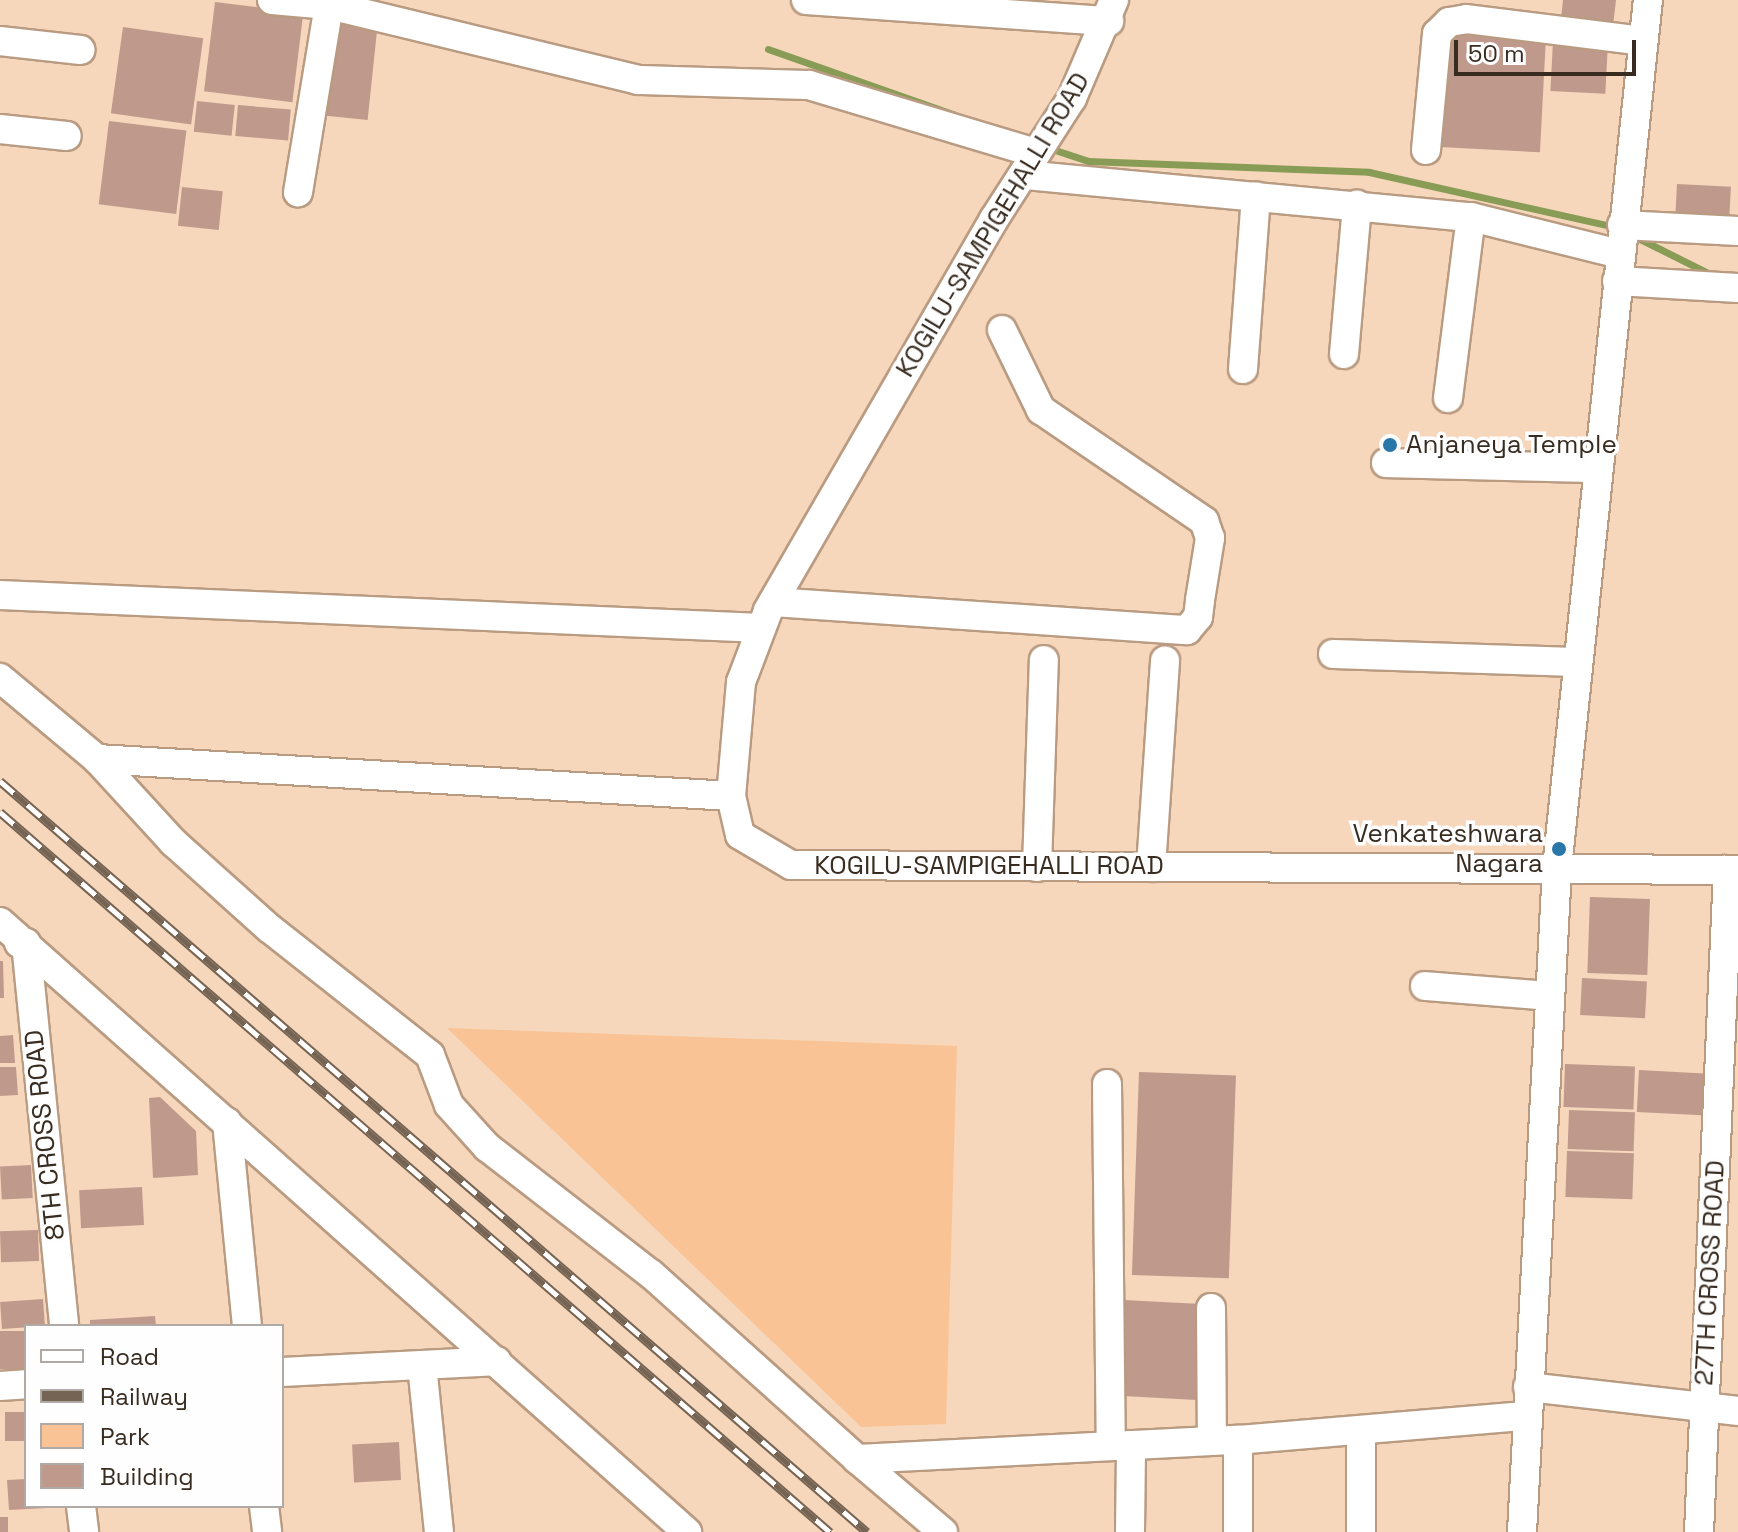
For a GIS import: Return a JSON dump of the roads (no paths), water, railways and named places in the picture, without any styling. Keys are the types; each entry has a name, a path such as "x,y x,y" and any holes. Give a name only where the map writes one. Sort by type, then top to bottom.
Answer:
{"street":[{"path":"272,0 329,2 638,80 809,85 1036,154 1256,196 1471,217 1620,246 1738,288"},
{"path":"806,0 1112,10"},
{"path":"1522,1532 1557,868 1596,468 1648,0"},
{"path":"298,192 329,2"},
{"name":"KOGILU-SAMPIGEHALLI ROAD","path":"1112,10 1072,98 773,602 761,628 741,682 731,796 740,835 791,865 1733,870"},
{"path":"1426,150 1437,34 1449,22 1467,19 1643,41"},
{"path":"0,41 80,50"},
{"path":"0,129 67,136"},
{"path":"1243,369 1256,196"},
{"path":"1344,354 1357,205"},
{"path":"1448,398 1471,217"},
{"path":"1620,246 1738,231"},
{"path":"773,602 1187,630 1198,617 1210,538 1204,521 1041,410 1002,330"},
{"path":"1386,463 1596,468"},
{"path":"0,595 761,628"},
{"path":"1333,654 1576,662"},
{"path":"1037,867 1044,660"},
{"path":"1151,867 1165,660"},
{"path":"0,678 97,759 184,852 430,1055 449,1105 487,1147 651,1274 943,1532"},
{"path":"97,759 731,796"},
{"name":"27TH CROSS ROAD","path":"1699,1532 1733,870"},
{"path":"0,922 13,944 227,1122 497,1361 659,1519 687,1532"},
{"name":"8TH CROSS ROAD","path":"13,944 64,1324"},
{"path":"1425,986 1550,996"},
{"path":"1107,1084 1121,1446 1130,1532"},
{"path":"227,1122 247,1324"},
{"path":"1211,1308 1238,1532"},
{"path":"284,1372 497,1361"},
{"path":"422,1365 439,1532"},
{"path":"0,1386 24,1384"},
{"path":"1528,1387 1738,1411"},
{"path":"857,1459 1225,1441 1526,1416"},
{"path":"1361,1432 1361,1532"},
{"path":"81,1508 84,1532"},
{"path":"264,1508 267,1532"}],"waterway":[{"path":"768,49 955,115"},
{"path":"1049,148 1088,161 1369,172 1616,227"},
{"path":"1634,236 1708,273"}],"railway":[{"path":"0,781 867,1532"},
{"path":"0,812 830,1532"}],"place":[{"name":"Anjaneya Temple","path":"1390,445"},
{"name":"Venkateshwara Nagara","path":"1559,849"}]}
